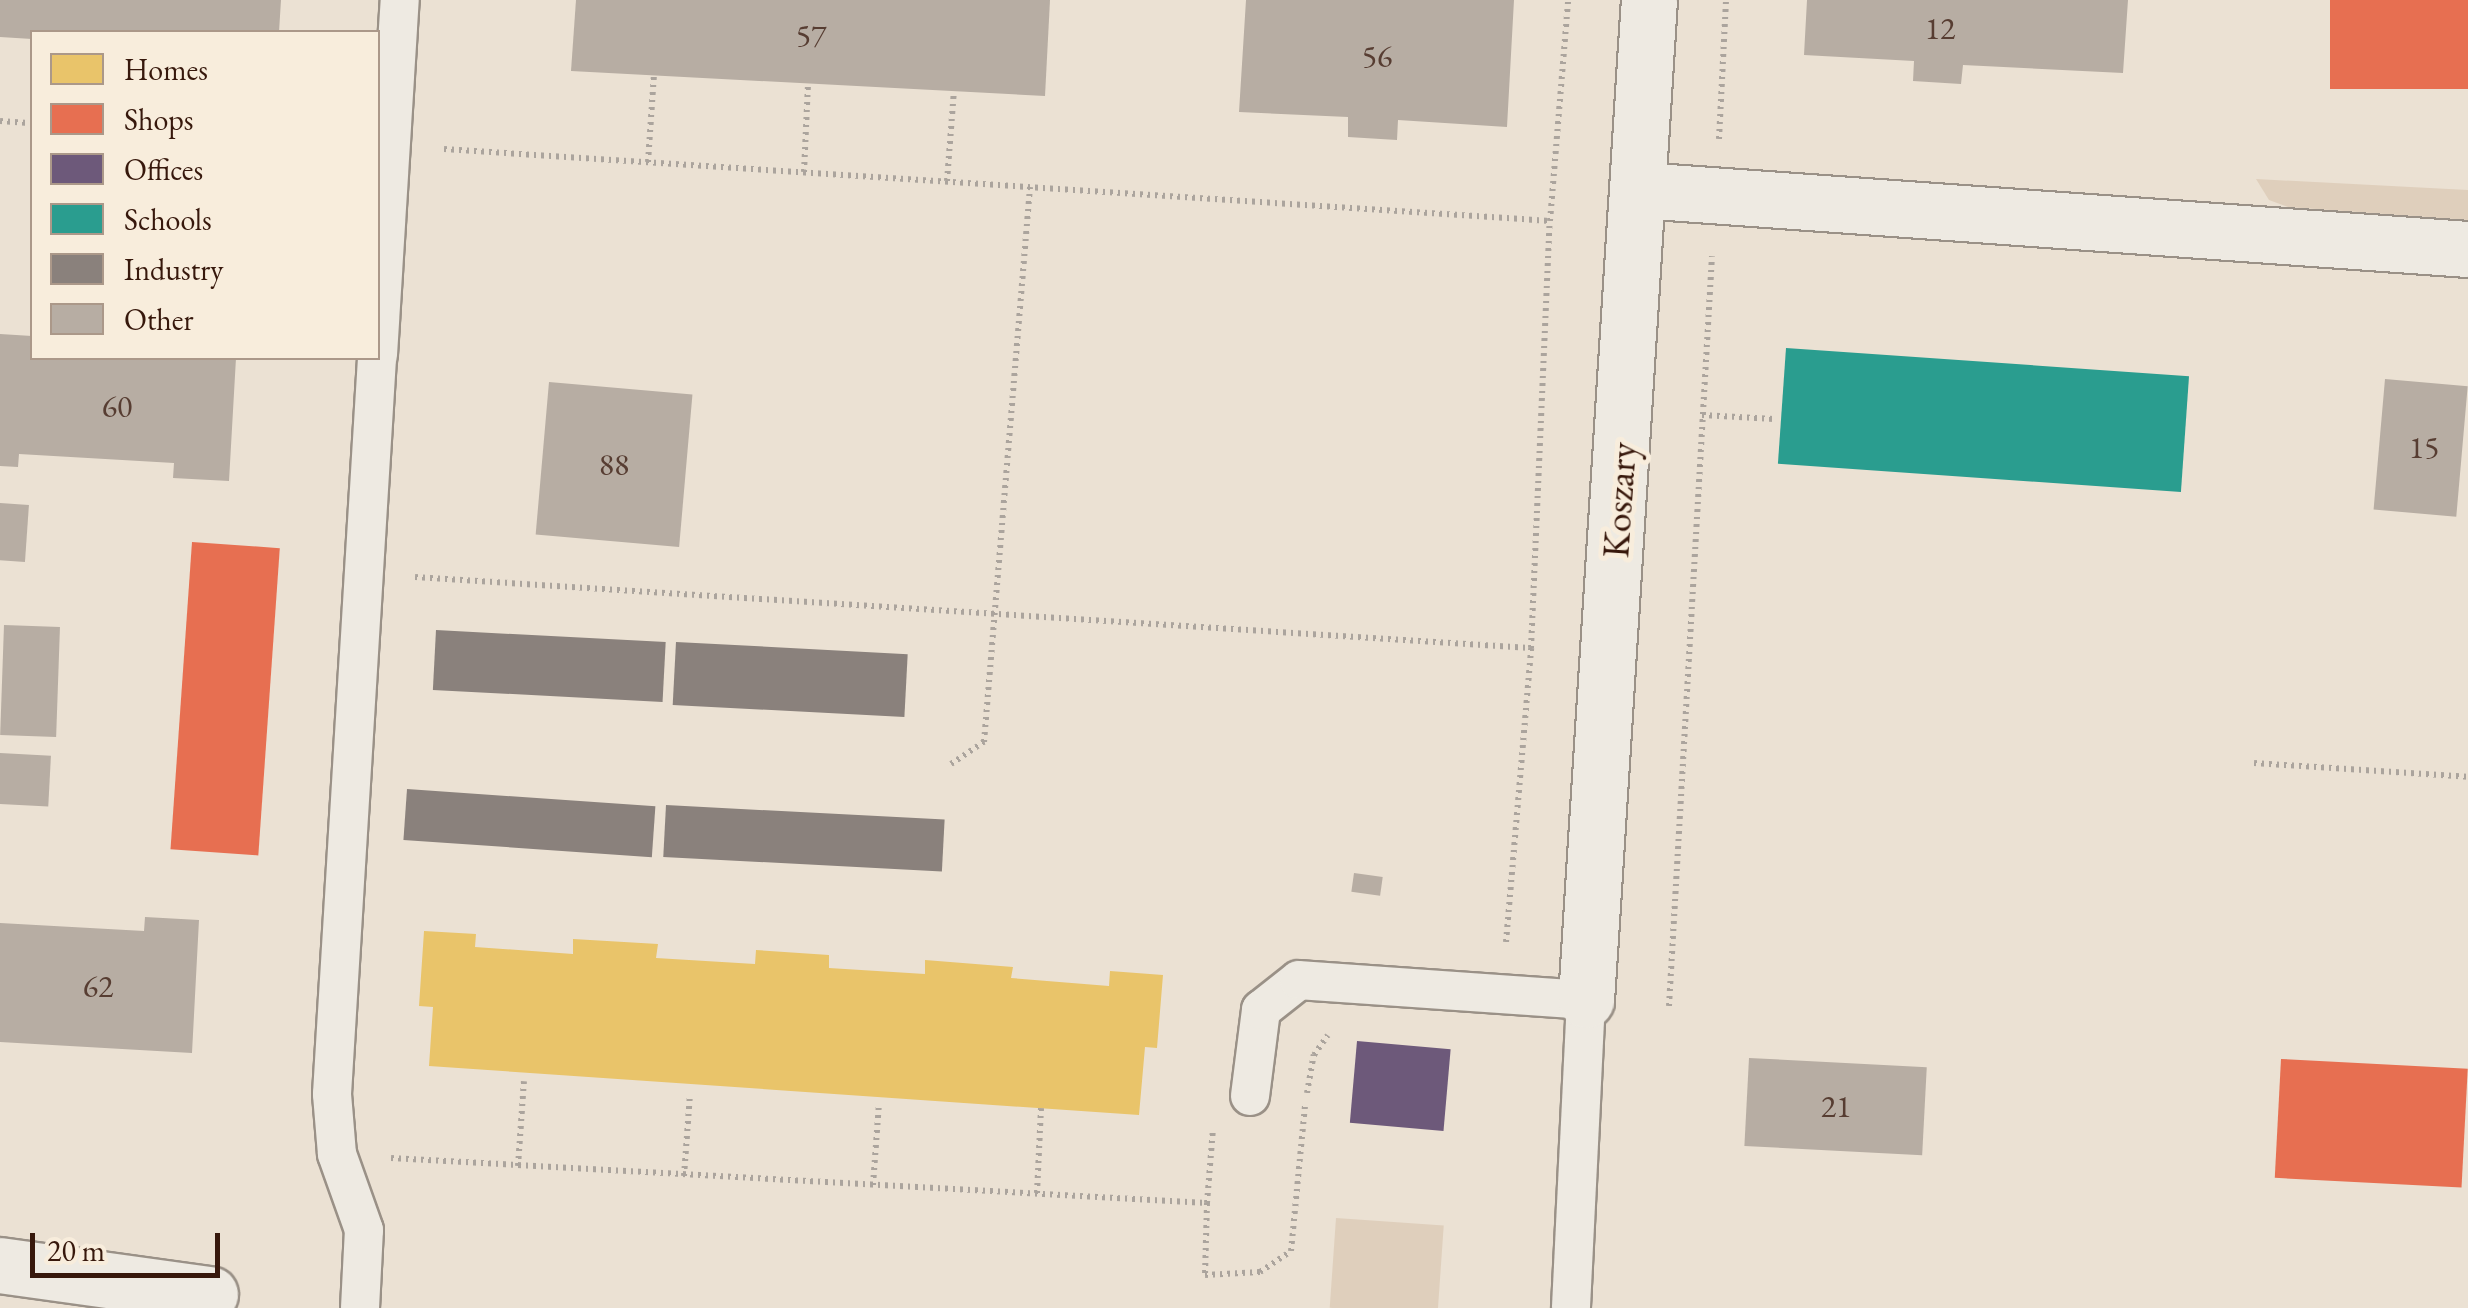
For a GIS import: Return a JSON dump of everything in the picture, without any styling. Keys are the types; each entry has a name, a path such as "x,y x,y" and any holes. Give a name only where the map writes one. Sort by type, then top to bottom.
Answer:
{"street":[{"name":"Koszary","path":"1586,1000 1649,0"},
{"path":"1640,190 2468,249"},
{"path":"0,1265 210,1294"}],"lane":[{"path":"380,311 400,0"},
{"path":"360,1308 364,1230 337,1154 332,1094 377,360"},
{"path":"1250,1096 1261,1010 1299,980 1586,1000 1571,1308"}],"path":[{"path":"1504,993 1531,648 1550,220 1568,0"},
{"path":"1669,1006 1726,0"},
{"path":"648,162 654,75"},
{"path":"804,172 808,84"},
{"path":"948,181 954,92"},
{"path":"0,121 30,123"},
{"path":"391,146 1550,220"},
{"path":"952,764 984,742 1030,186"},
{"path":"1702,415 1774,418"},
{"path":"364,574 1531,648"},
{"path":"2254,763 2468,777"},
{"path":"1214,1115 1205,1275 1260,1272 1291,1250 1314,1055 1332,1029"},
{"path":"518,1166 524,1081"},
{"path":"684,1176 690,1094"},
{"path":"873,1185 879,1103"},
{"path":"1037,1193 1041,1108"},
{"path":"337,1154 1208,1203"}],"shaded area":[{"path":"2256,179 2468,190 2468,220 2288,207 2269,200"},
{"path":"1336,1218 1444,1226 1438,1308 1330,1308"}],"building: Homes":[{"path":"424,931 476,934 475,947 573,954 573,939 658,944 656,958 755,964 756,950 829,955 829,968 925,974 925,960 1013,967 1011,978 1109,986 1110,971 1163,975 1157,1048 1145,1047 1139,1115 429,1066 433,1007 419,1006"}],"building: Shops":[{"path":"2330,0 2468,0 2468,89 2330,89"},
{"path":"192,542 280,548 258,855 171,849"},
{"path":"2281,1059 2468,1069 2462,1188 2275,1178"}],"building: Offices":[{"path":"1357,1041 1451,1049 1443,1131 1350,1123"}],"building: Schools":[{"path":"1786,348 2189,376 2181,492 1778,464"}],"building: Industry":[{"path":"436,630 666,642 663,702 433,690"},
{"path":"676,642 908,654 904,717 673,705"},
{"path":"407,789 655,806 652,857 403,840"},
{"path":"666,805 945,820 942,872 663,857"}],"building: Other":[{"path":"0,0 281,0 279,30 30,30 30,39 0,37"},
{"path":"576,0 1050,0 1045,96 571,71"},
{"path":"1246,0 1514,0 1507,127 1398,120 1397,140 1348,137 1348,117 1239,112"},
{"path":"1807,0 2128,0 2123,73 1963,65 1961,84 1913,81 1914,61 1804,55"},
{"path":"0,334 30,336 30,360 236,360 229,481 173,478 174,463 19,454 18,467 0,466"},
{"path":"2385,379 2468,386 2456,517 2374,510"},
{"path":"549,382 692,395 679,547 536,534"},
{"path":"0,503 29,505 25,562 0,560"},
{"path":"4,625 60,627 56,737 0,735"},
{"path":"0,753 51,756 48,807 0,804"},
{"path":"1354,873 1383,877 1380,896 1351,892"},
{"path":"145,917 199,920 192,1053 0,1042 0,923 144,931"},
{"path":"1749,1058 1927,1067 1922,1155 1744,1146"}]}
